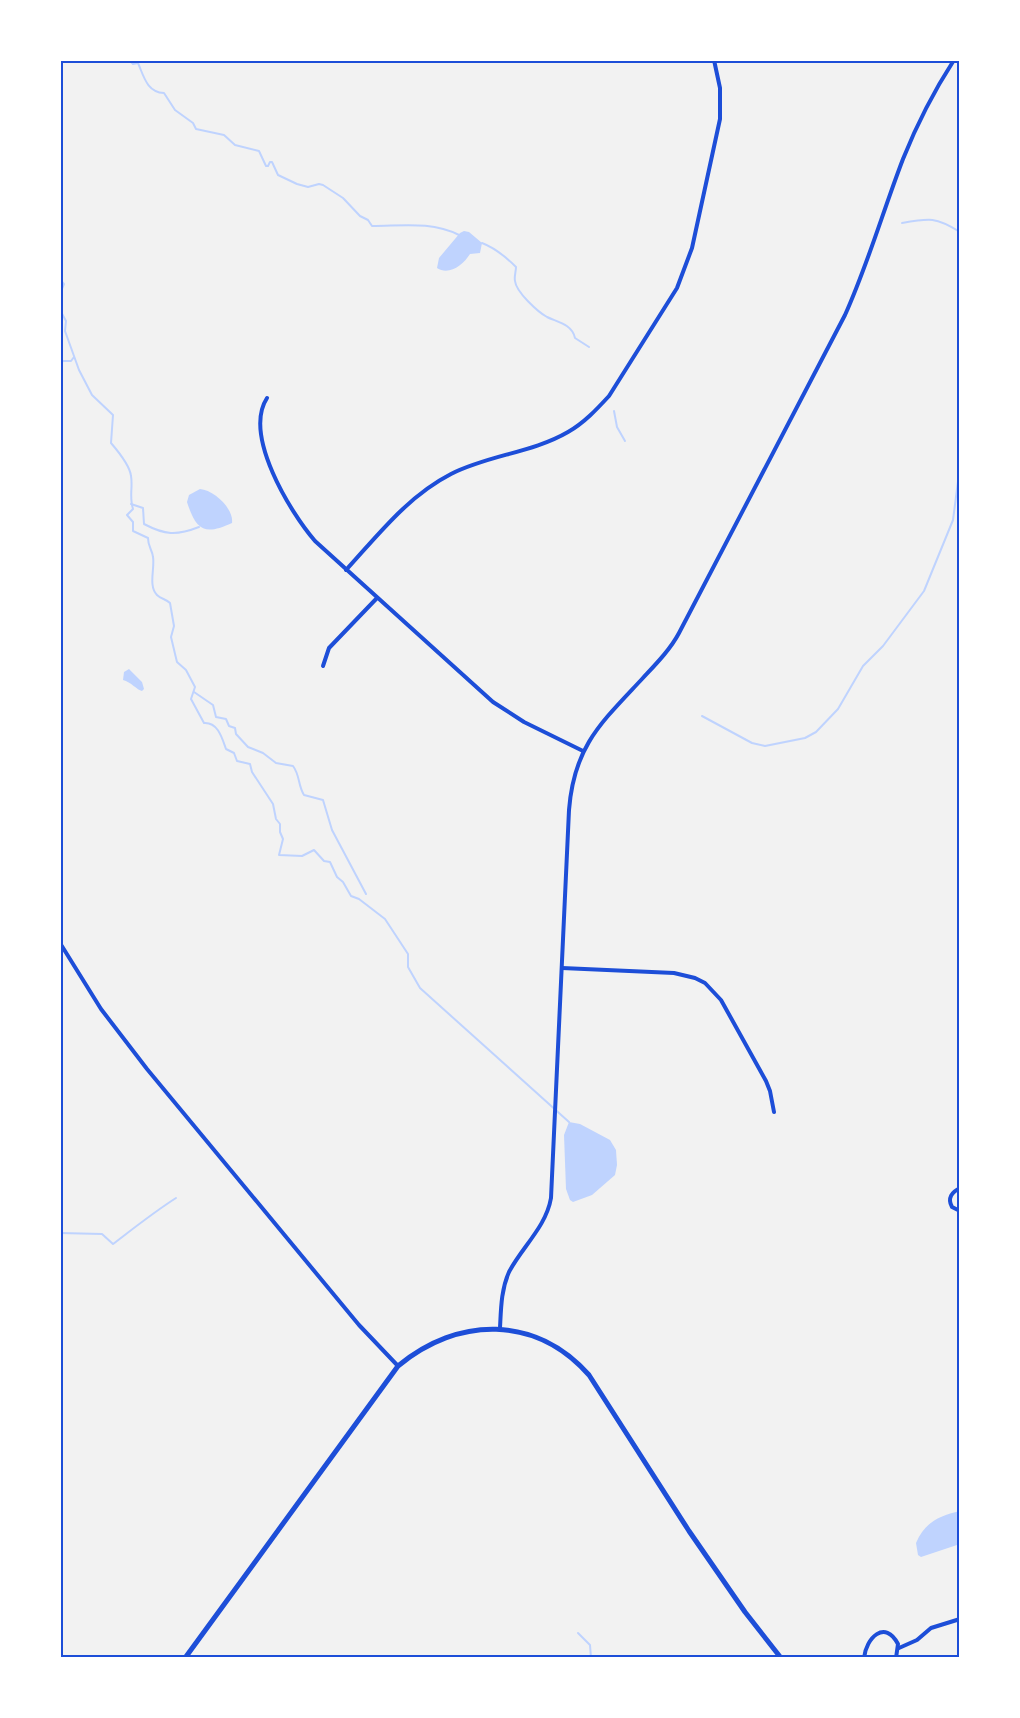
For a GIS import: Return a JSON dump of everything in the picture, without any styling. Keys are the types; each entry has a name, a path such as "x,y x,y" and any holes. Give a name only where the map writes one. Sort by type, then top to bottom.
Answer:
{"main road":[{"path":"185,1658 398,1366 422,1348 452,1334 500,1328 525,1334 555,1346 589,1375 694,1539 745,1612 781,1658"}],"street":[{"path":"346,570 407,505 438,481 471,465 534,446 568,432 596,411 615,387 676,288 692,248 720,119 720,88 714,60"},
{"path":"500,1328 505,1282 540,1226 552,1198 571,794 574,776 583,750 607,717 667,650 678,634 845,315 859,284 903,159 928,105 954,60"},
{"path":"267,398 261,419 266,452 281,492 302,526 315,541 508,713 583,750"},
{"path":"322,666 329,648 377,598"},
{"path":"60,943 101,1009 147,1069 360,1325 398,1366"},
{"path":"562,968 674,973 705,983 721,1000 766,1081 774,1113"},
{"path":"960,1188 952,1192 950,1199 951,1207 960,1211"},
{"path":"899,1648 917,1640 931,1628 960,1619"},
{"path":"864,1658 869,1640 880,1633 892,1636 899,1648 896,1658"}],"water":[{"path":"464,231 469,232 482,243 480,253 470,254 464,262 451,270 437,268 439,258"},
{"path":"200,489 222,501 230,512 232,523 214,529 202,528 198,524 187,502 189,495"},
{"path":"129,669 142,682 144,689 142,691 123,680 124,672"},
{"path":"569,1122 580,1124 610,1140 616,1150 617,1165 615,1175 592,1195 573,1202 566,1189 564,1135"},
{"path":"960,1511 960,1544 921,1557 918,1555 916,1543 928,1525 939,1518"}],"waterway":[{"path":"129,60 133,64 138,63 150,87 164,93 175,110 193,123 196,129 224,135 235,145 259,151 266,166 272,162 278,175 297,184 308,187 323,185 343,198 372,226 427,226 459,235"},
{"path":"902,223 933,220 960,232"},
{"path":"482,243 500,253 516,267 516,286 533,306 547,317 567,327 575,338 589,347"},
{"path":"60,279 64,284 60,294"},
{"path":"60,310 66,321 65,331 79,370 92,395 113,415 111,443 126,463 131,476 133,509 127,515 133,522 133,531 148,538 153,557 154,591 170,603 174,626 171,637 177,662 186,670 195,687 191,699 204,723 213,725 219,732 226,749 234,753 237,761 250,764 252,772 273,804 283,839 279,855 302,856 314,850 324,861 330,862 337,877 343,882 351,896 359,899 385,919 408,954 408,967 420,988 569,1122"},
{"path":"60,365 63,361 71,361 74,357"},
{"path":"614,411 617,427 625,441"},
{"path":"702,716 752,743 765,746 805,738 816,732 838,709 863,666 883,646 924,591 953,520 960,466"},
{"path":"131,504 143,508 144,524 158,530 177,533 199,527"},
{"path":"194,692 213,705 216,717 226,719 229,726 235,728 236,734 248,747 263,753 276,763 293,766 304,795 323,800 332,830 366,894"},
{"path":"60,1233 102,1234 113,1244 176,1198"},
{"path":"578,1633 590,1645 591,1658"}]}
